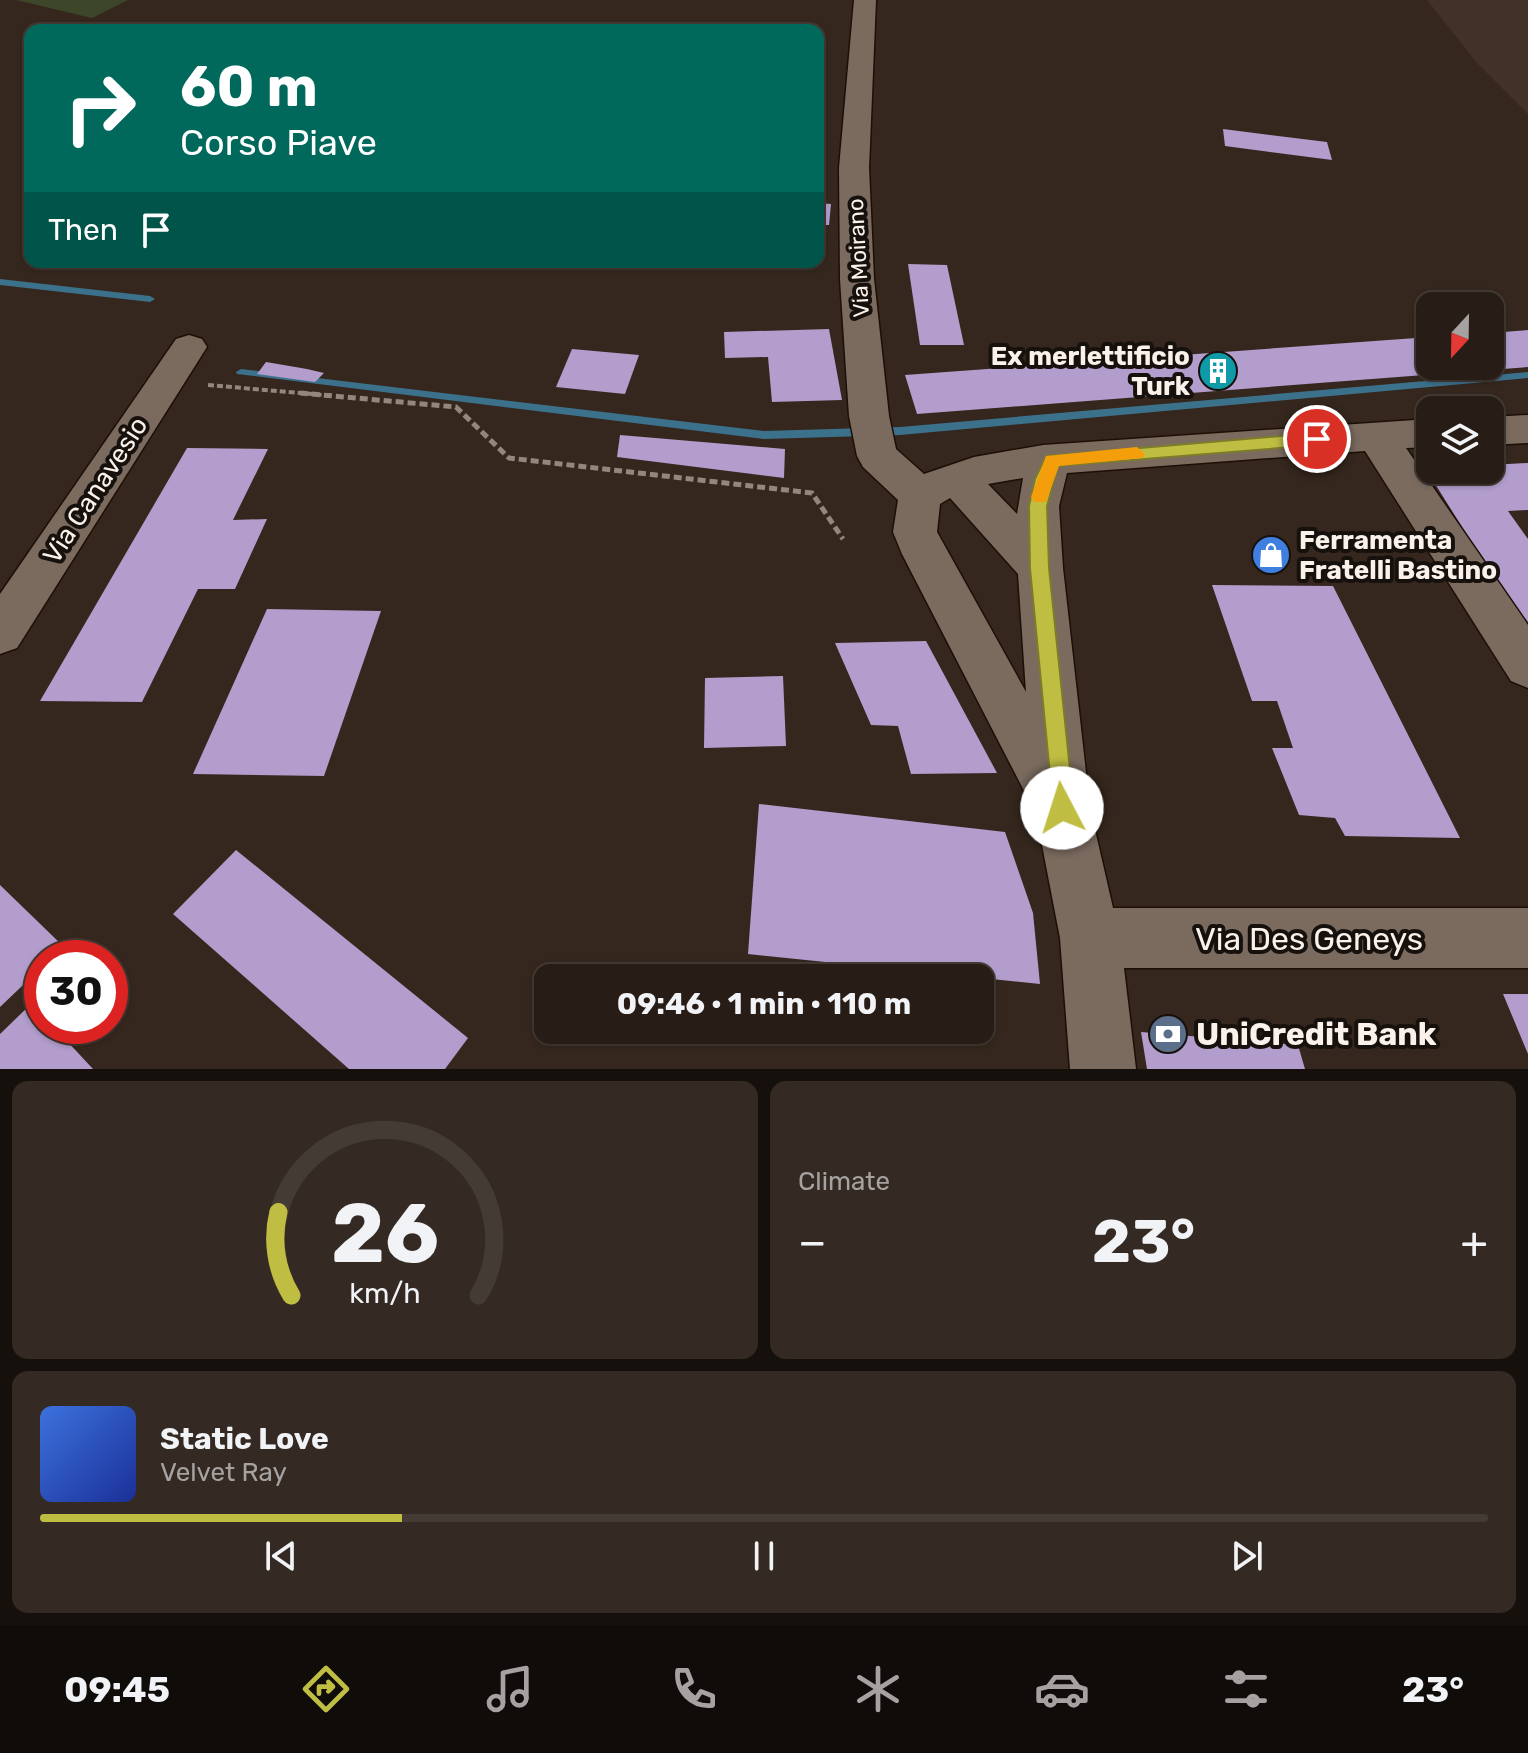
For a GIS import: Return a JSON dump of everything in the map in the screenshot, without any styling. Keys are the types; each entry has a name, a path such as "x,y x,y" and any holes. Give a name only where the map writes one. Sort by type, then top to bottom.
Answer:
{"street":[{"name":"Via Moirano","path":"865,0 854,168 857,279 869,416 877,456 938,486 1040,568"},
{"name":"Via Canavesio","path":"0,633 178,364"},
{"path":"1504,430 1528,429"},
{"path":"1062,808 915,532 938,486 1052,460 1416,434"},
{"path":"1376,435 1528,666"},
{"path":"1052,460 1043,479 1038,506 1040,568 1062,808 1090,938 1103,1069"},
{"name":"Via Des Geneys","path":"1090,938 1528,938"}],"path":[{"path":"178,364 456,407 509,458 812,493 843,539"}],"shaded area":[{"path":"1427,0 1528,0 1528,114 1477,63"}],"green space":[{"path":"16,0 128,0 92,18"}],"building":[{"path":"1223,129 1327,142 1332,160 1225,146"},
{"path":"824,203 831,204 829,225 824,225"},
{"path":"908,264 947,265 964,345 920,345"},
{"path":"829,329 842,400 772,402 768,357 725,358 724,332"},
{"name":"Ex merlettificio Turk","path":"1528,330 1528,367 1504,369 1504,332"},
{"name":"Ex merlettificio Turk","path":"1416,338 1416,376 917,414 905,375"},
{"path":"572,349 639,355 625,394 556,387"},
{"path":"266,362 324,373 315,382 257,374"},
{"path":"620,435 785,449 784,478 617,457"},
{"path":"187,448 268,449 233,520 267,519 235,589 198,589 142,702 40,701"},
{"path":"1528,463 1528,510 1508,511 1528,539 1528,632 1435,484 1504,484 1504,464"},
{"path":"1212,585 1333,586 1460,838 1345,836 1335,818 1299,815 1272,748 1293,748 1277,701 1252,701"},
{"path":"267,609 381,611 324,776 193,774"},
{"path":"926,641 997,773 911,774 898,726 871,725 835,643"},
{"path":"783,676 786,746 704,748 705,678"},
{"path":"759,804 1005,832 1033,913 1040,984 994,979 994,964 845,964 748,954"},
{"path":"236,850 468,1038 445,1069 349,1069 173,914"},
{"path":"0,885 57,940 24,940 24,984 0,1007"},
{"path":"1503,994 1528,994 1528,1054"},
{"path":"24,1011 24,1044 70,1044 93,1069 0,1069 0,1034"},
{"path":"1141,1032 1298,1045 1305,1069 1147,1069"}],"waterway":[{"path":"0,282 150,299"},
{"path":"241,372 764,435 900,431 1528,375"}],"slow traffic":[{"path":"1040,497 1043,479 1052,460 1137,454"}],"place":[{"name":"Ex merlettificio Turk","path":"1218,371"},
{"name":"Ferramenta Fratelli Bastino","path":"1271,555"},
{"name":"UniCredit Bank","path":"1168,1034"}],"route":[{"path":"1062,808 1040,568 1038,506 1043,479 1052,460 1317,439"}]}
